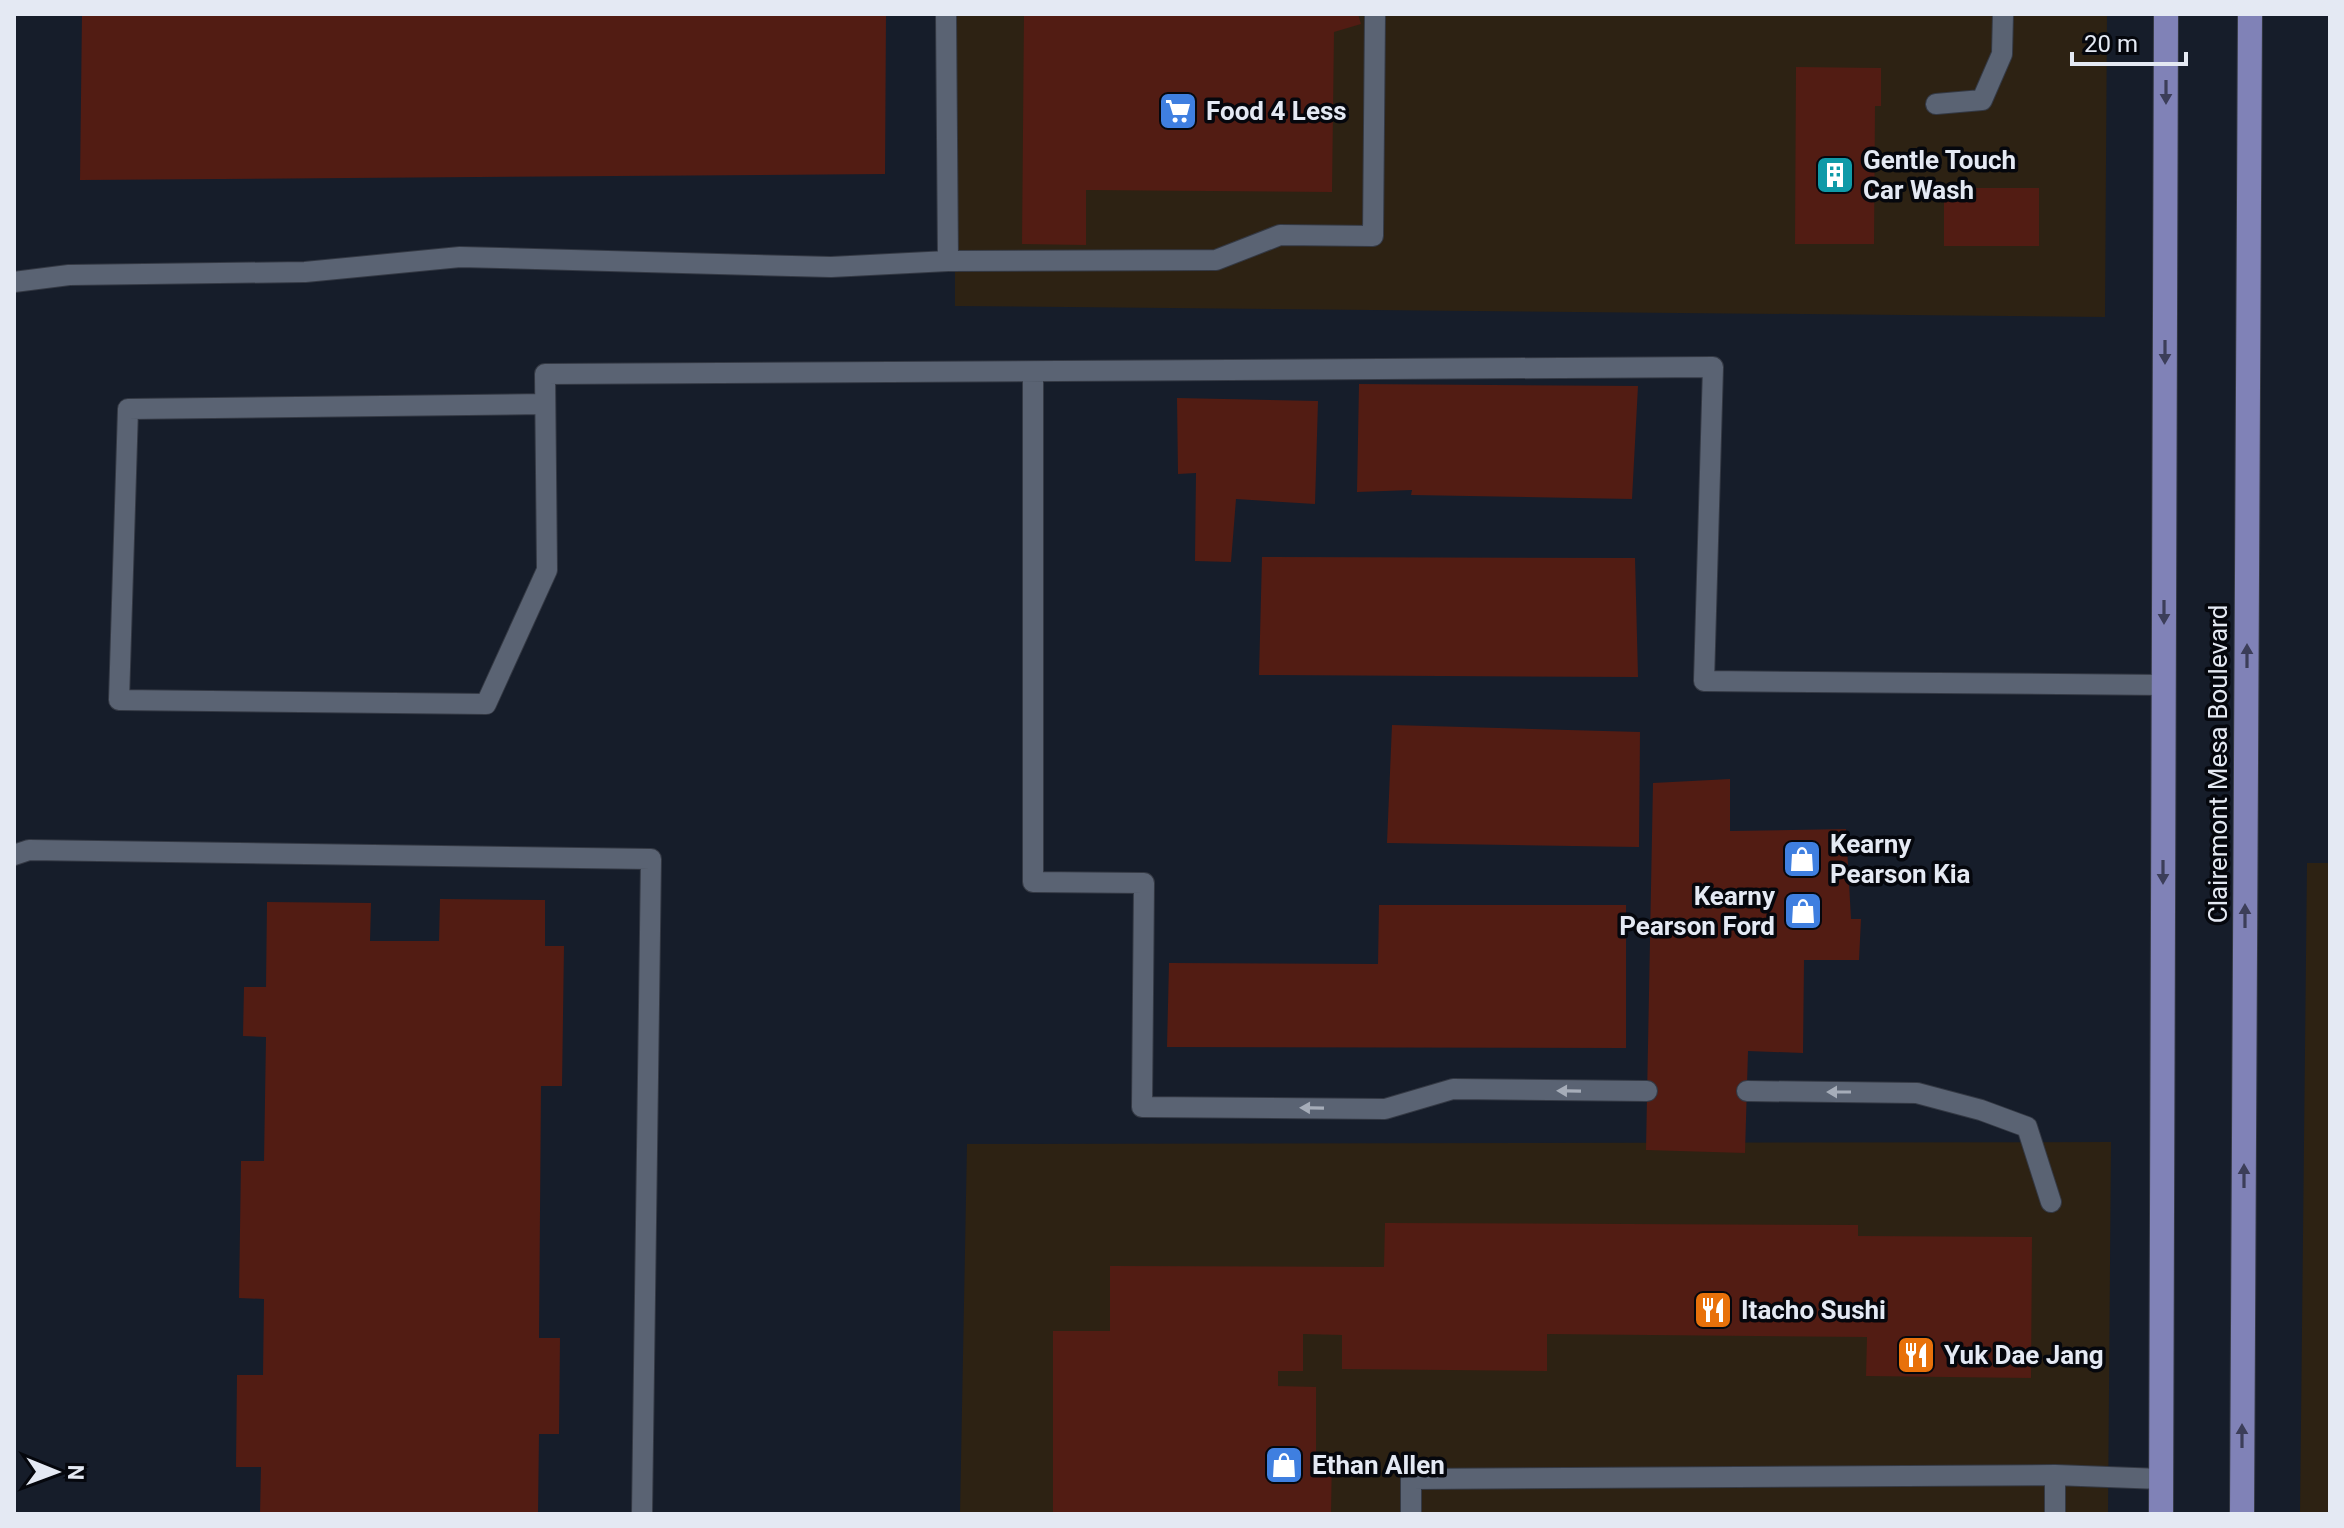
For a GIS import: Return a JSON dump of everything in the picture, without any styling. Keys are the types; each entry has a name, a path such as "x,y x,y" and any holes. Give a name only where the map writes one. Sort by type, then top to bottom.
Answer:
{"main road":[{"name":"Clairemont Mesa Boulevard","path":"2161,1514 2166,14"},
{"name":"Clairemont Mesa Boulevard","path":"2242,1514 2250,14"}],"lane":[{"path":"946,14 948,261"},
{"path":"14,282 69,275 305,272 460,257 831,267 948,261 1216,260 1280,235 1373,236 1375,14"},
{"path":"1936,104 1982,100 2002,54 2003,14"},
{"path":"545,404 128,409 119,700 486,704 547,570 545,374 1713,367 1704,681 2164,685"},
{"path":"1033,373 1033,882 1144,883 1142,1107 1385,1109 1453,1089 1647,1091"},
{"path":"14,855 29,850 651,859 642,1514"},
{"path":"1747,1091 1917,1093 1981,1110 2027,1127 2051,1202"},
{"path":"2055,1475 2055,1514"},
{"path":"1411,1514 1411,1479 2055,1475 2161,1479"}],"shaded area":[{"path":"955,14 2107,14 2105,317 955,306"},
{"path":"2307,863 2330,863 2330,1514 2300,1514"},
{"path":"2111,1142 2108,1514 960,1514 967,1144"}],"building":[{"path":"82,14 886,14 885,174 80,180"},
{"name":"Food 4 Less","path":"1024,14 1358,14 1361,24 1334,32 1332,192 1086,190 1086,245 1022,244"},
{"name":"Gentle Touch Car Wash","path":"1796,67 1881,68 1881,106 1875,106 1874,244 1795,244"},
{"path":"1944,188 2039,188 2039,246 1944,246"},
{"path":"1359,384 1638,386 1632,499 1411,495 1412,490 1357,492"},
{"path":"1177,398 1318,401 1315,504 1236,499 1231,562 1195,561 1196,473 1178,474"},
{"path":"1262,557 1635,558 1638,677 1259,675"},
{"path":"1392,725 1640,732 1639,847 1387,843"},
{"path":"1730,779 1730,831 1846,829 1851,919 1861,919 1859,960 1804,960 1803,1053 1748,1051 1745,1153 1646,1150 1653,783"},
{"path":"440,899 545,900 545,946 564,946 562,1086 541,1086 539,1338 560,1338 559,1434 539,1434 538,1514 260,1514 261,1467 236,1467 237,1375 263,1375 264,1299 239,1298 241,1161 264,1161 266,1037 243,1036 244,987 266,987 267,902 371,903 370,941 439,941"},
{"path":"1379,905 1626,905 1626,1048 1167,1047 1169,963 1378,964"},
{"path":"1385,1223 1858,1225 1858,1236 2032,1237 2031,1378 1866,1376 1867,1337 1547,1334 1547,1371 1342,1369 1342,1335 1303,1334 1303,1371 1278,1371 1278,1386 1316,1387 1316,1454 1332,1454 1331,1514 1053,1514 1053,1331 1110,1331 1110,1266 1384,1267"}],"place":[{"name":"Food 4 Less","path":"1178,111"},
{"name":"Gentle Touch Car Wash","path":"1835,175"},
{"name":"Kearny Pearson Kia","path":"1802,859"},
{"name":"Kearny Pearson Ford","path":"1803,911"},
{"name":"Itacho Sushi","path":"1713,1310"},
{"name":"Yuk Dae Jang","path":"1916,1355"},
{"name":"Ethan Allen","path":"1284,1465"}]}
